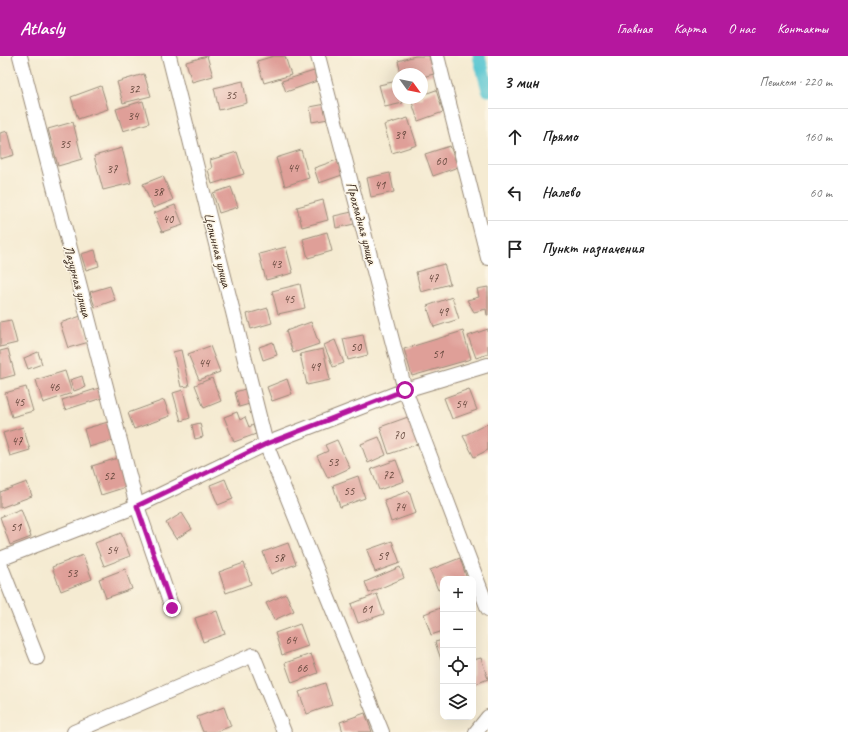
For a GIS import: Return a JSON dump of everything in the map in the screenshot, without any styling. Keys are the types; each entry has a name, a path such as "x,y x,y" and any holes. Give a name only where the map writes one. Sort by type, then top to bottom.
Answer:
{"street":[{"name":"Лазурная улица","path":"20,56 137,506 172,608"},
{"name":"Целинная улица","path":"170,56 266,444 382,732"},
{"name":"Прохладная улица","path":"318,56 405,390 488,609"},
{"path":"437,56 488,258"},
{"path":"0,559 137,506 266,444 405,390 488,365"},
{"path":"0,564 37,658"},
{"path":"74,732 253,655 284,732"},
{"path":"476,732 488,717"}],"building":[{"path":"207,56 213,76 192,82 186,62"},
{"path":"274,56 285,56 291,75 264,83 257,61"},
{"path":"415,56 429,56 434,74 428,76 428,68 400,68 398,61"},
{"path":"314,71 317,81 286,92 282,81"},
{"path":"144,74 151,96 123,103 117,82"},
{"path":"243,81 247,103 219,110 214,88"},
{"path":"392,82 392,104 398,104 385,107 379,85"},
{"path":"101,86 108,109 78,119 71,97"},
{"path":"436,90 443,112 418,121 413,104 428,104 428,93"},
{"path":"143,101 149,123 123,131 116,109"},
{"path":"326,104 328,119 312,122 310,107"},
{"path":"408,118 417,145 392,153 384,125"},
{"path":"73,122 82,159 58,166 48,129"},
{"path":"8,131 14,155 0,159 0,133"},
{"path":"450,146 458,167 433,176 425,154"},
{"path":"122,148 131,183 103,190 94,156"},
{"path":"301,150 309,178 285,186 276,158"},
{"path":"237,152 244,174 212,184 208,170 212,168 210,160"},
{"path":"337,160 342,175 319,183 314,168"},
{"path":"390,173 394,192 371,197 367,178"},
{"path":"163,176 173,200 153,208 143,184"},
{"path":"231,187 238,207 219,213 213,193"},
{"path":"323,200 328,220 302,227 297,207"},
{"path":"175,205 183,225 162,232 154,213"},
{"path":"352,212 354,224 336,228 334,216"},
{"path":"327,232 332,251 308,258 303,239"},
{"path":"286,247 293,273 266,280 259,254"},
{"path":"95,250 99,266 86,270 81,254"},
{"path":"444,264 450,284 421,292 416,272"},
{"path":"300,284 305,308 278,314 272,291"},
{"path":"110,286 115,300 95,307 90,292"},
{"path":"488,287 488,315 486,309 474,312 467,300 479,297 477,289"},
{"path":"452,297 459,319 434,327 427,306"},
{"path":"268,308 272,323 251,329 247,314"},
{"path":"81,316 89,342 68,348 60,323"},
{"path":"11,320 17,343 0,347 0,322"},
{"path":"311,322 319,344 293,353 286,331"},
{"path":"488,329 488,354 476,358 468,336"},
{"path":"463,331 471,359 412,376 404,349"},
{"path":"363,335 368,355 348,360 343,339"},
{"path":"335,340 344,363 333,367 324,345"},
{"path":"273,342 277,355 263,360 259,347"},
{"path":"210,346 220,372 199,380 188,354"},
{"path":"8,349 15,375 0,379 0,351"},
{"path":"323,349 330,380 307,385 300,354"},
{"path":"181,350 189,386 181,387 173,352"},
{"path":"38,352 42,364 28,369 24,358"},
{"path":"65,371 72,393 43,403 36,380"},
{"path":"82,376 85,387 74,391 70,380"},
{"path":"212,378 221,401 204,408 195,385"},
{"path":"287,379 292,394 272,401 267,387"},
{"path":"26,387 33,411 12,417 5,393"},
{"path":"99,388 102,398 65,410 62,400"},
{"path":"248,388 253,403 239,407 235,392"},
{"path":"469,389 477,410 452,419 444,398"},
{"path":"183,390 190,418 181,421 173,393"},
{"path":"164,400 170,416 134,429 128,413"},
{"path":"237,412 240,420 245,417 249,427 253,425 256,434 234,442 224,417"},
{"path":"408,417 418,444 389,454 380,427"},
{"path":"108,422 113,440 89,447 84,429"},
{"path":"200,423 203,437 195,439 192,425"},
{"path":"487,424 488,450 474,457 463,436"},
{"path":"23,427 30,450 10,456 3,433"},
{"path":"379,437 386,455 368,463 361,444"},
{"path":"337,440 350,468 328,478 317,456 328,451 325,445"},
{"path":"118,458 126,487 101,495 92,466"},
{"path":"396,460 404,481 379,490 371,469"},
{"path":"358,476 365,498 340,507 333,485"},
{"path":"225,479 233,499 218,505 210,485"},
{"path":"27,482 32,496 0,508 0,492"},
{"path":"409,491 416,513 391,522 384,500"},
{"path":"21,509 31,537 10,545 0,517"},
{"path":"182,513 192,529 176,539 166,523"},
{"path":"121,533 130,556 104,566 95,543"},
{"path":"392,541 400,563 375,572 367,550"},
{"path":"288,543 296,564 271,574 263,552"},
{"path":"83,555 92,579 61,591 52,567"},
{"path":"460,558 466,576 440,576 440,589 438,590 430,570"},
{"path":"244,563 251,584 226,593 219,572"},
{"path":"400,567 404,578 369,593 365,582"},
{"path":"125,569 132,589 106,598 99,579"},
{"path":"286,594 294,611 274,620 266,603"},
{"path":"377,594 384,614 358,623 351,604"},
{"path":"440,608 440,632 431,635 424,614"},
{"path":"217,611 225,634 203,642 195,618"},
{"path":"300,624 308,646 282,655 275,633"},
{"path":"440,641 440,656 435,642"},
{"path":"311,654 318,673 292,683 285,663"},
{"path":"481,658 488,679 476,684 476,659"},
{"path":"325,683 332,705 307,714 299,692"},
{"path":"224,707 231,726 216,732 203,732 197,717"},
{"path":"365,713 372,732 343,732 340,722"}],"waterway":[{"path":"479,56 488,90"}],"route":[{"path":"172,608 137,506 266,444 405,390"}]}
